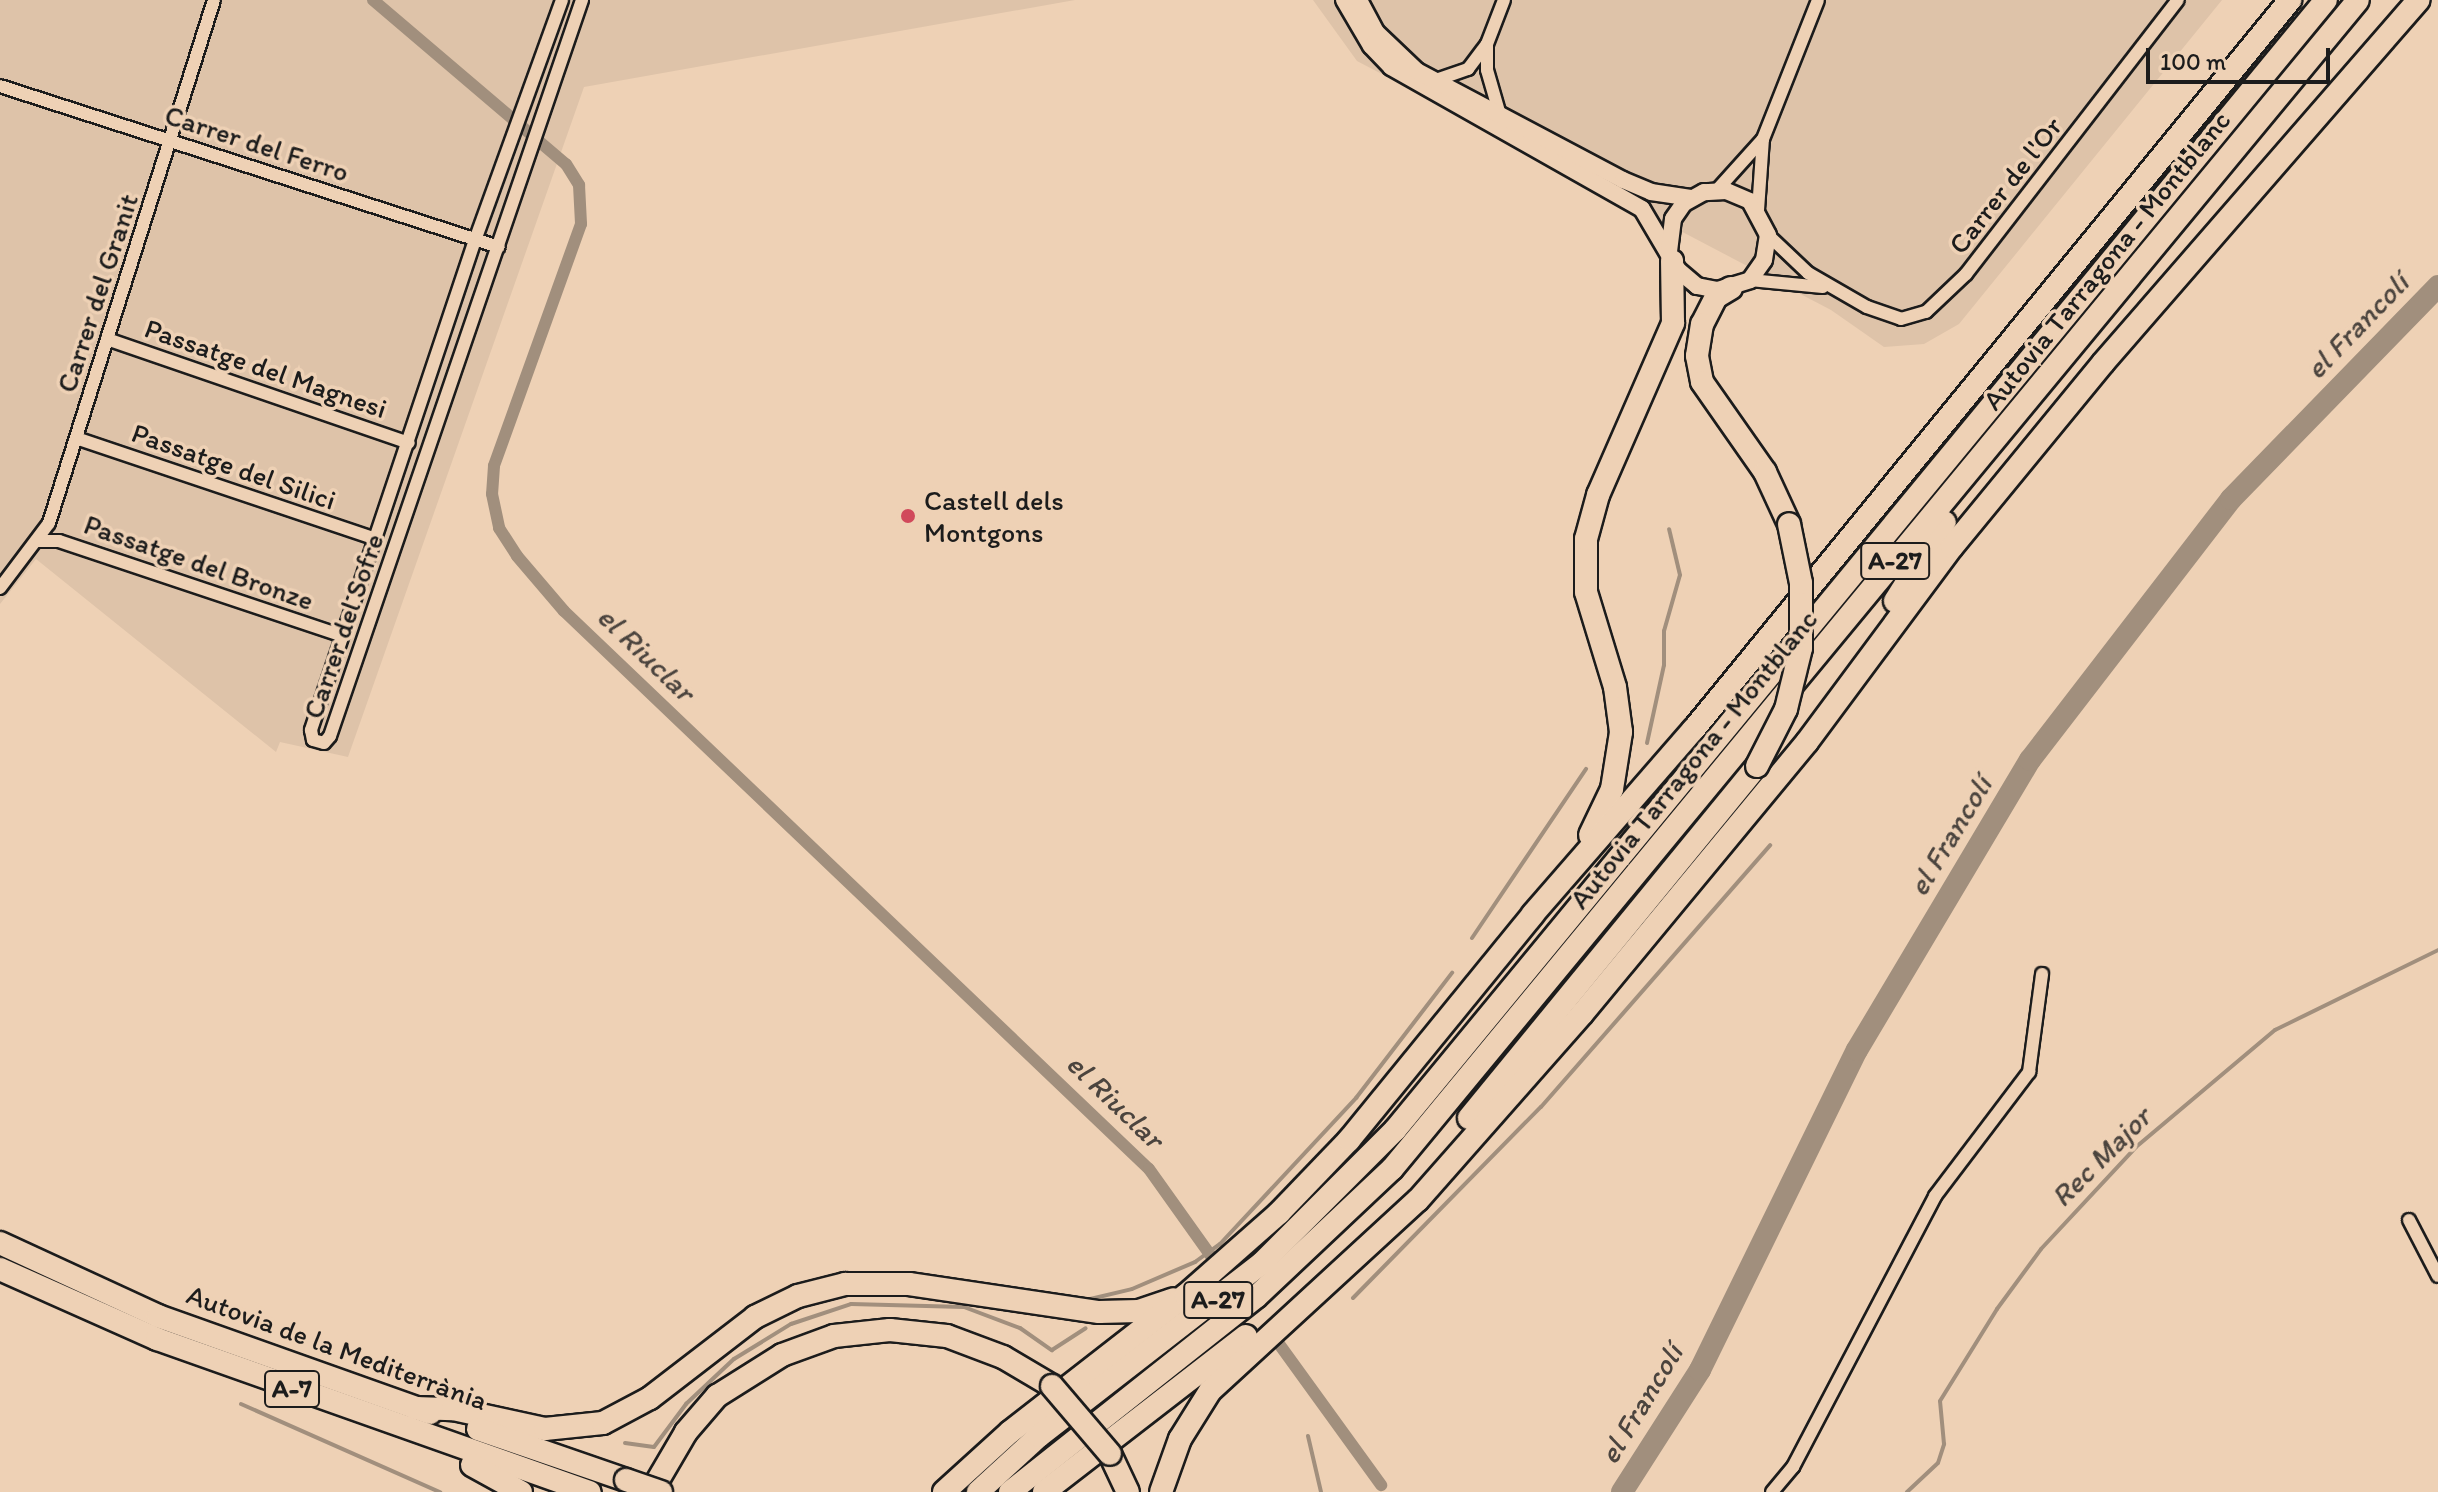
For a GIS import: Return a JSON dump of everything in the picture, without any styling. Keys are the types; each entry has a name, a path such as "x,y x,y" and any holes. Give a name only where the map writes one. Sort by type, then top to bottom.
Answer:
{"highway":[{"path":"944,1492 999,1441 1186,1295 1320,1173 1533,914 1694,729 2290,0"},
{"name":"Autovia Tarragona - Montblanc","path":"978,1492 1039,1436 1215,1302 1308,1221 1395,1130 2326,0"},
{"name":"Autovia Tarragona - Montblanc","path":"1010,1492 1256,1297 1392,1169 1970,474 2358,0"},
{"path":"1161,1492 1180,1439 1210,1391 1385,1232 1470,1137 1700,872 1807,742 1870,652 2162,293 2418,0"},
{"path":"2010,341 2200,141 2223,124"},
{"path":"1533,914 1595,826 1619,764 1618,702 1588,605 1584,553 1598,495 1673,323 1671,256"},
{"path":"1413,1187 1757,766 1786,709 1801,648 1801,583 1789,524 1760,464 1711,402 1702,382 1697,356 1702,324 1716,297 1740,284"},
{"path":"1870,652 1970,474"},
{"path":"1578,907 1588,884 1694,729"},
{"path":"1044,1492 1276,1312 1470,1137"},
{"name":"Autovia de la Mediterrània","path":"0,1243 146,1311 661,1492"},
{"name":"Autovia de la Mediterrània","path":"0,1269 144,1335 426,1437 590,1492"},
{"path":"415,1408 453,1409 545,1429 603,1423 650,1398 755,1317 798,1296 845,1284 909,1284 1119,1313 1186,1295"},
{"path":"651,1492 686,1432 717,1396 782,1355 834,1336 890,1330 947,1336 1003,1357 1052,1386 1110,1454 1128,1492"},
{"path":"426,1437 521,1492"}],"main road":[{"path":"1344,0 1371,46 1391,67 1625,198 1655,223 1671,256 1697,286 1740,284 1764,260 1768,235 1758,210 1743,197 1717,190 1691,198 1651,192 1500,115 1436,80 1392,50 1359,0"},
{"path":"1671,256 1673,219 1691,198"}],"street":[{"name":"Carrer del Granit","path":"0,588 38,541 76,438 214,0"},
{"name":"Carrer del Sofre","path":"562,0 475,240 311,730 313,740 324,743 371,623 582,0"},
{"path":"1436,80 1468,69 1487,44 1504,0"},
{"path":"1758,210 1763,139 1818,0"},
{"name":"Carrer de l'Or","path":"1768,235 1830,289 1901,319 1926,312 1946,297 2178,0"},
{"path":"1487,44 1490,84 1500,115"},
{"name":"Carrer del Ferro","path":"0,86 499,247"},
{"path":"1717,190 1763,139"},
{"name":"Carrer de l'Or","path":"1740,284 1830,289"},
{"name":"Passatge del Magnesi","path":"107,339 409,443"},
{"name":"Passatge del Silici","path":"76,438 376,539"},
{"name":"Passatge del Bronze","path":"38,541 59,541 343,636"},
{"path":"1772,1492 1793,1467 1935,1196 2029,1072 2042,974"},
{"path":"2409,1220 2438,1276"}],"shaded area":[{"path":"0,0 1075,0 584,87 348,757 280,742 276,752 36,559 0,604"},
{"path":"1313,0 2222,0 1959,324 1924,344 1884,347 1831,310 1357,61"}],"waterway":[{"name":"el Riuclar","path":"373,0 566,164 579,185 581,224 494,466 492,494 499,528 517,556 564,611 1149,1169 1214,1260"},
{"name":"el Francolí","path":"1622,1492 1700,1370 1857,1050 2030,760 2231,499 2438,286"},
{"path":"1647,743 1664,665 1664,631 1680,575 1669,529"},
{"path":"1472,938 1586,769"},
{"path":"1353,1298 1541,1107 1770,845"},
{"name":"Rec Major","path":"1907,1492 1938,1463 1944,1444 1940,1401 1997,1309 2041,1249 2136,1147 2275,1030 2438,950"},
{"path":"1086,1300 1132,1289 1195,1262 1220,1244 1356,1098 1452,973"},
{"path":"625,1443 654,1447 686,1404 734,1359 791,1324 851,1304 964,1307 1020,1328 1052,1350 1086,1328"},
{"name":"el Riuclar","path":"1274,1337 1381,1485"},
{"path":"241,1404 440,1492"},
{"path":"1308,1436 1321,1492"}],"place":[{"name":"Castell dels Montgons","path":"908,516"}]}
